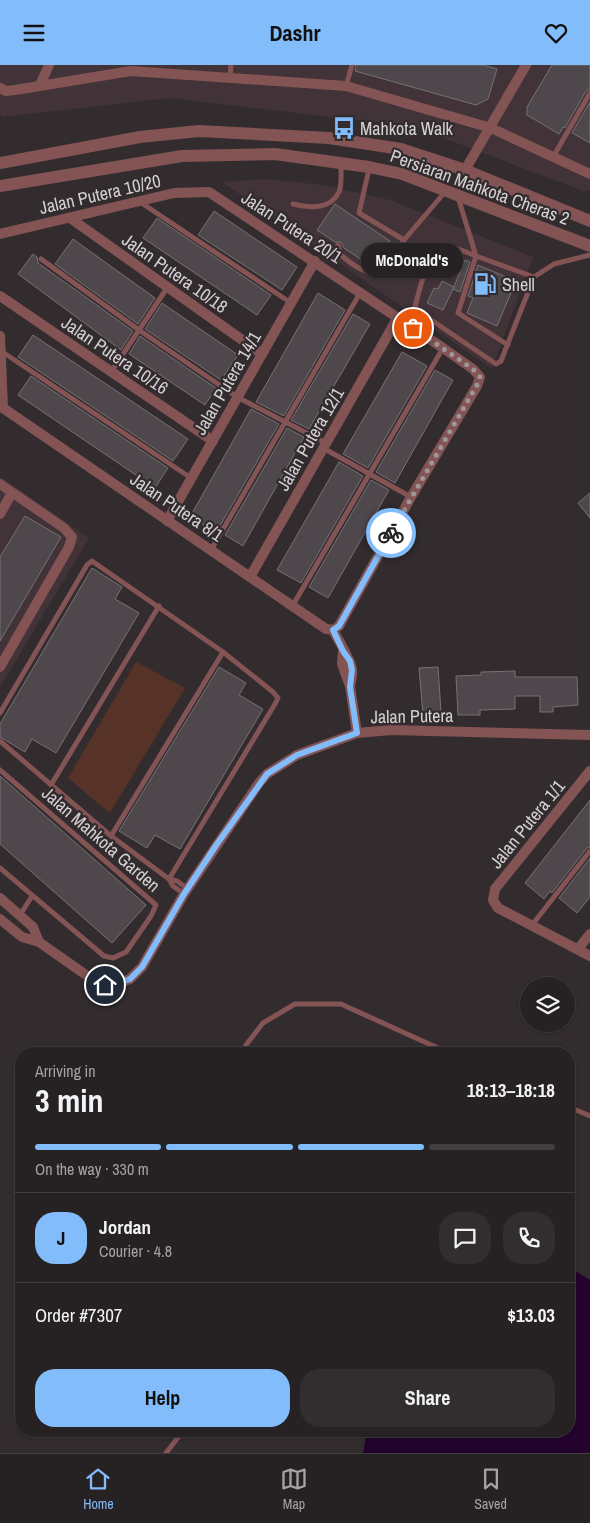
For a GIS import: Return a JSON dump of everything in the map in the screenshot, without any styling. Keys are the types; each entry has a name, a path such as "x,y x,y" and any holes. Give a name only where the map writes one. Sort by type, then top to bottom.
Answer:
{"street":[{"path":"40,85 49,65"},
{"path":"464,170 526,65"},
{"path":"0,88 6,91 15,91 40,85 131,71 346,86 491,127 590,174"},
{"name":"Persiaran Mahkota Cheras 2","path":"0,163 140,137 199,131 339,140 401,149 464,170 590,221"},
{"name":"Persiaran Mahkota Cheras 2","path":"0,186 182,155 276,155 369,167 402,174 590,246"},
{"name":"Jalan Putera 10/20","path":"0,234 174,193 209,192"},
{"name":"Jalan Putera 20/1","path":"209,192 398,317 473,369 480,377 411,497"},
{"name":"Jalan Putera 10/18","path":"70,218 262,354"},
{"name":"Jalan Putera 14/1","path":"167,521 315,261"},
{"name":"Jalan Putera 10/16","path":"0,296 213,441"},
{"name":"Jalan Putera 12/1","path":"250,577 398,317"},
{"path":"0,336 1,351"},
{"name":"Jalan Putera 8/1","path":"1,351 3,408 326,629 333,630"},
{"path":"0,484 64,528 72,537 69,547 0,667"},
{"path":"0,514 12,493"},
{"path":"357,733 350,687 342,664 343,651 333,630 339,626 411,497"},
{"name":"Jalan Putera","path":"0,919 22,937 39,942 96,982 105,985 122,982 130,979 142,967 186,891 267,774 297,755 357,733 391,730 590,735"},
{"name":"Jalan Putera 1/1","path":"532,925 498,908 493,900 495,889 590,771"},
{"name":"Jalan Putera","path":"0,899 33,927 39,942"},
{"path":"532,925 590,956"},
{"path":"578,949 590,934"}],"lane":[{"path":"230,77 231,65"},
{"path":"346,86 352,65"},
{"path":"553,157 590,93"},
{"path":"293,204 309,208 324,206 332,201 340,191 342,164"},
{"path":"369,167 358,216 404,240"},
{"path":"338,245 341,255 368,273 377,272 384,267 404,240 452,192 476,256 458,313 508,345"},
{"path":"140,202 291,304"},
{"path":"534,277 450,248 439,251 430,260 415,306 418,311 496,364 502,361 534,277 554,264 590,255"},
{"path":"41,259 139,330 238,397 285,421 411,497"},
{"path":"111,371 167,288"},
{"path":"211,550 360,292"},
{"path":"293,605 443,348"},
{"path":"1,351 191,478"},
{"path":"0,713 87,565 92,561 222,651 278,698 169,879"},
{"path":"51,785 159,606"},
{"path":"111,836 222,651"},
{"path":"0,741 111,836 169,879 177,881 186,891"},
{"name":"Jalan Mahkota Garden","path":"0,770 156,905 151,916 126,952 113,959 104,956 0,868"},
{"path":"532,925 590,851"},
{"path":"20,915 32,896"},
{"path":"245,1047 262,1023 295,1004 341,1003 436,1047"},
{"path":"575,1110 590,1116"},
{"path":"166,1453 178,1437"}],"shaded area":[{"path":"0,65 590,65 590,190 583,191 415,127 170,98 3,117 0,114"},
{"path":"266,179 323,185 390,200 533,257 492,369 222,182"},
{"path":"1,477 89,538 0,687 0,479"},
{"path":"136,662 185,688 110,813 68,778"},
{"path":"575,1271 590,1280 590,1453 363,1453 366,1437 575,1437"}],"building":[{"path":"356,65 483,65 497,69 488,99 476,105 355,71"},
{"path":"552,65 590,65 590,89 586,91 565,128 563,127 559,134 527,115 527,107"},
{"path":"590,102 590,143 572,133"},
{"path":"335,204 390,241 372,267 344,248 341,242 335,242 317,230"},
{"path":"214,211 297,267 282,290 198,235"},
{"path":"157,218 271,295 257,315 143,238"},
{"path":"73,239 155,298 138,324 55,264"},
{"path":"33,254 37,257 38,263 133,331 121,350 18,274"},
{"path":"465,260 470,262 460,292 453,289"},
{"name":"Shell","path":"478,265 516,281 497,326 467,313 473,298 468,296"},
{"path":"442,281 454,287 443,310 427,303 434,288 438,289"},
{"path":"318,293 345,310 284,416 256,402"},
{"path":"162,303 238,355 221,380 145,329"},
{"path":"353,314 370,324 309,429 291,420"},
{"path":"33,335 188,439 173,461 18,357"},
{"path":"140,336 216,388 205,405 129,354"},
{"path":"402,352 427,366 368,468 343,454"},
{"path":"435,370 453,380 395,483 376,472"},
{"path":"31,376 168,468 155,488 18,395"},
{"path":"251,409 279,424 217,531 212,528 212,530 190,517"},
{"path":"287,428 304,437 243,546 225,535"},
{"path":"339,462 363,476 301,583 277,570"},
{"path":"371,480 389,490 328,598 309,587"},
{"path":"590,493 590,518 578,503"},
{"path":"25,516 61,537 0,641 0,557"},
{"path":"92,568 122,587 115,599 139,613 56,753 32,739 25,752 0,737 0,724"},
{"path":"219,667 246,683 239,695 263,709 180,849 155,835 147,848 119,831"},
{"path":"438,667 441,712 423,714 419,668"},
{"path":"515,671 515,677 577,677 578,705 553,707 553,712 540,712 540,696 515,696 515,709 480,710 480,715 458,715 456,676 481,675 481,672"},
{"path":"0,776 146,905 112,943 0,844"},
{"path":"590,800 590,847 587,848 552,893 550,891 544,899 525,883"},
{"path":"590,858 590,897 577,913 559,898"}],"way so far":[{"path":"391,533 480,377 473,369 413,328"}],"place":[{"name":"Mahkota Walk","path":"344,128"},
{"name":"Shell","path":"485,284"},
{"name":"McDonald's","path":"413,328"}],"route":[{"path":"105,985 114,985 136,975 184,894 267,774 297,755 357,733 350,687 352,670 350,661 333,630 339,626 391,533"}]}
